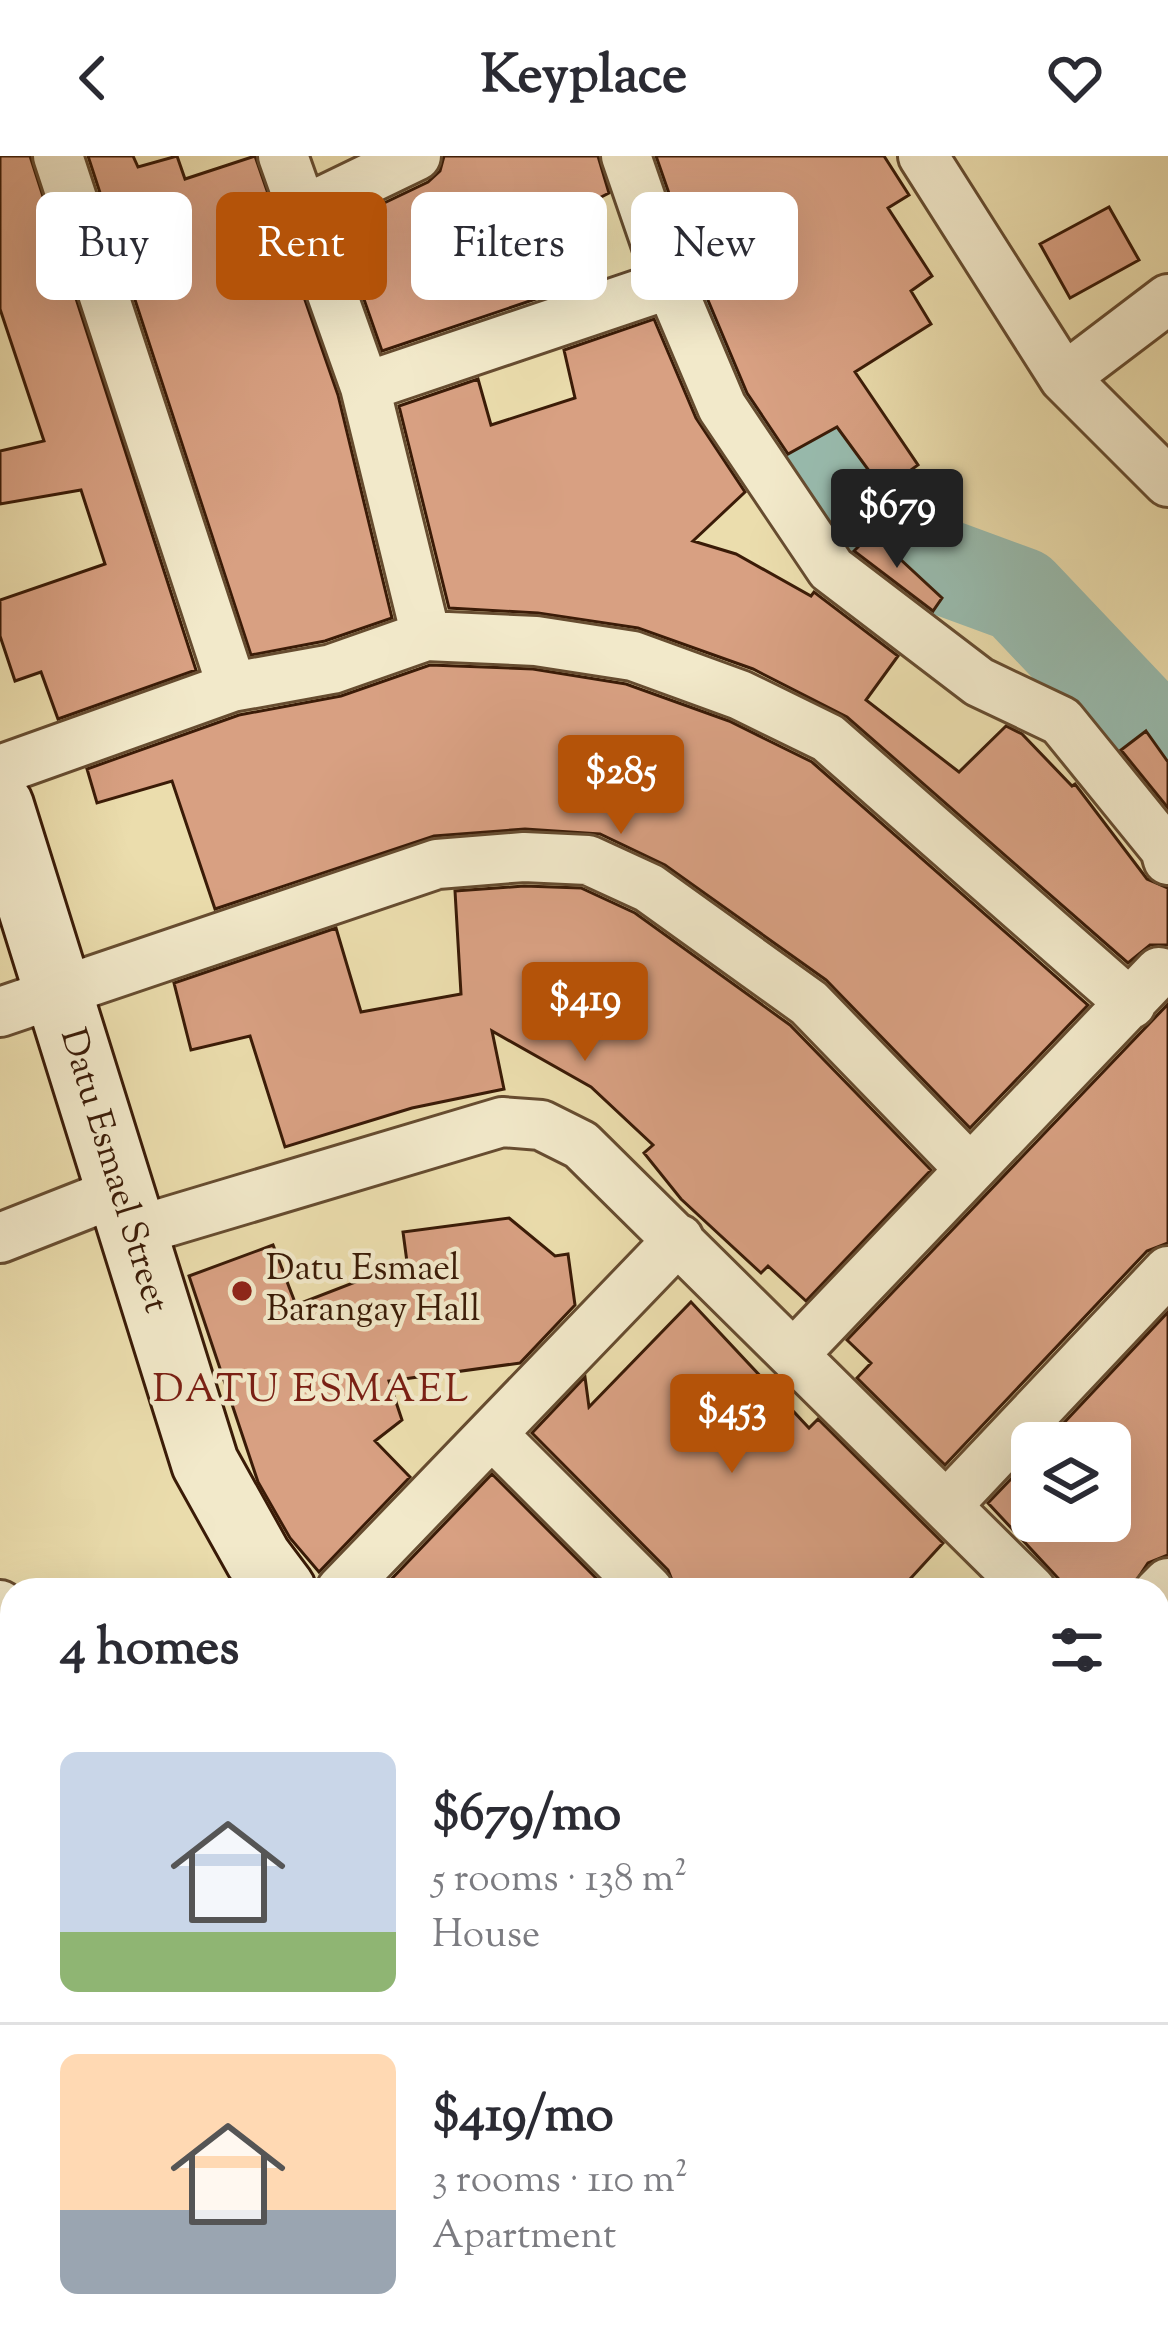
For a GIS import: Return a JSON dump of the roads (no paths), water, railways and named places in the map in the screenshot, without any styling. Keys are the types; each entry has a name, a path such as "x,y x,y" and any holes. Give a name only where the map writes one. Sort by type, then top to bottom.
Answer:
{"street":[{"path":"58,156 232,687"},
{"path":"283,156 295,192"},
{"path":"341,192 416,156"},
{"path":"626,156 638,192"},
{"path":"923,156 1064,378 1168,482"},
{"path":"365,387 631,297"},
{"path":"1064,378 1168,299"},
{"path":"334,300 365,387 426,636"},
{"path":"677,300 722,407 831,568 979,682 1061,721 1165,849 1168,860"},
{"path":"0,770 232,687 332,669 426,636 536,641 633,656 740,695 827,738 1156,976 968,1167 795,1353"},
{"name":"Datu Esmael Street","path":"0,806 29,1002 124,1212 205,1463 273,1578"},
{"path":"29,1002 437,864 524,857 587,860 649,888 809,1003 968,1167"},
{"path":"0,1238 502,1122 542,1125 581,1145 1019,1578"},
{"path":"353,1578 679,1239"},
{"path":"947,1504 1168,1271"},
{"path":"492,1434 636,1578"}],"waterway":[{"path":"686,156 791,406 922,559 1020,595 1168,751"}],"place":[{"name":"Datu Esmael Barangay Hall","path":"242,1291"}],"district":[{"name":"DATU ESMAEL","path":"312,1392"}]}
